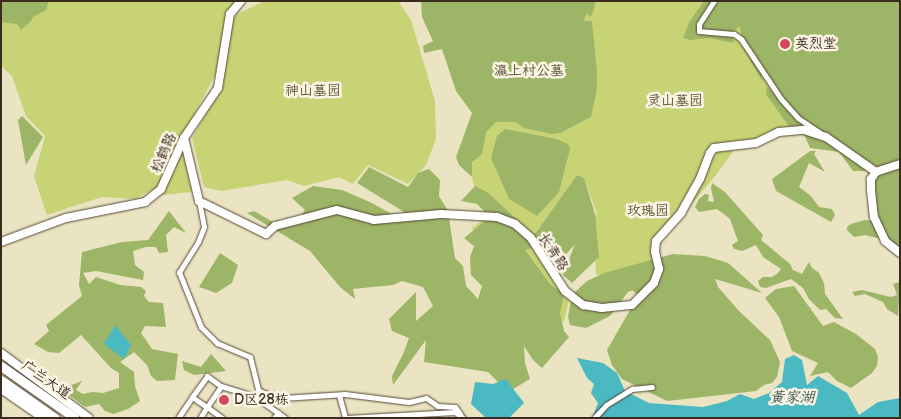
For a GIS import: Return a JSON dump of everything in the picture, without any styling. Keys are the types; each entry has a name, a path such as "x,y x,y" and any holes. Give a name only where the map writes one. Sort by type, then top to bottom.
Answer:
{"main road":[{"name":"广兰大道","path":"1,366 75,418"},
{"name":"广兰大道","path":"1,380 55,418"}],"street":[{"name":"松鹤路","path":"1,242 66,218 145,202 164,185 184,138 218,88 230,14 241,1"},
{"path":"714,1 699,24 699,31 734,34 741,39 781,99 798,118 876,172"},
{"name":"长青路","path":"199,201 266,234 275,226 337,210 374,220 442,214 505,219 530,238 565,291 582,304 612,308 632,304 654,283 659,269 655,251 656,241 681,213 700,179 711,151 756,143 779,132 804,130 826,137"},
{"path":"184,138 204,227 198,242 179,272 201,327 217,342 250,357 258,390 282,398 339,395 367,398 381,397 409,402 429,399 435,405 455,406 462,416"},
{"path":"900,164 876,172 871,179 874,217 885,240 900,253"},
{"path":"1,353 89,418"},
{"path":"178,418 207,376 222,386 250,394 276,415 285,418"},
{"path":"200,418 222,386"},
{"path":"594,418 606,406 632,389 652,387"},
{"path":"1,389 43,418"},
{"path":"261,401 264,393"},
{"path":"339,395 346,418 455,412 462,416"},
{"path":"192,397 222,418"}],"green space":[{"path":"1,1 238,1 230,9 215,75 169,162 181,143 192,192 150,196 153,189 135,199 102,197 47,215 34,176 45,136 26,116 12,76 1,66"},
{"path":"1,1 49,1 46,10 33,17 21,30 17,24 1,22"},
{"name":"神山墓园","path":"265,1 398,1 411,20 435,101 436,139 426,165 408,184 368,165 353,184 339,177 304,186 287,180 221,191 204,187 192,138 223,83 229,25 237,14"},
{"name":"瀛上村公墓","path":"421,1 596,1 592,15 590,17 587,13 583,21 592,21 597,72 597,89 591,117 560,133 552,134 524,128 516,122 496,122 486,132 482,154 472,162 472,177 459,165 456,157 472,113 456,91 442,49 424,53 423,46 433,41 422,17"},
{"path":"434,1 717,1 736,18 813,136 780,133 736,147 716,175 651,252 658,267 640,295 596,274 594,216 597,214 584,178 577,175 535,233 544,254 570,297 564,322 555,320 483,255 472,228 491,214 480,204 473,183 470,161 473,110"},
{"path":"704,1 900,1 900,247 889,240 879,227 871,177 867,171 853,171 839,152 810,148 800,125 790,128 766,94 767,86 799,123 796,116 768,85 773,81 766,74 761,75 763,82 744,50 740,26 732,32 734,43 709,38 690,40 683,38 690,21"},
{"path":"22,116 43,137 26,165 18,120"},
{"path":"505,129 556,139 568,144 570,149 559,192 537,216 509,199 491,158 497,136"},
{"path":"810,151 816,151 814,154 825,172 809,163 799,187 811,196 819,207 832,209 835,215 831,222 776,191 772,179"},
{"path":"369,167 408,187 418,173 429,169 440,180 439,196 448,211 455,258 463,266 466,286 478,299 482,286 471,275 470,257 474,246 464,238 490,217 477,204 461,201 475,186 487,192 534,235 577,175 584,178 595,214 599,257 572,283 563,275 575,244 561,260 550,259 543,244 525,250 550,284 564,295 560,313 564,331 569,337 542,368 533,360 524,346 525,363 530,379 508,392 488,372 424,362 426,340 393,385 392,376 409,338 392,331 389,319 416,292 416,321 433,306 423,287 402,281 393,285 353,289 355,299 340,287 310,251 247,213 254,211 278,225 297,221 305,210 292,198 313,186 342,190 372,203 406,222 409,215 357,183"},
{"path":"712,183 725,192 763,235 761,240 790,264 793,270 802,274 809,262 812,268 819,273 824,283 825,294 843,319 835,318 826,309 820,310 809,299 803,288 791,279 766,288 760,287 758,281 763,277 772,277 781,269 763,257 756,245 742,251 734,249 732,245 738,241 730,219 717,209 699,212 695,207 699,199 705,194 709,195 708,201 714,202 711,188"},
{"path":"169,211 186,233 174,227 166,235 168,252 159,253 156,247 146,247 133,251 135,265 144,272 143,280 96,271 83,273 89,284 96,277 120,285 141,287 146,291 144,296 149,302 163,303 166,327 145,326 141,333 152,349 178,354 175,380 157,381 151,376 147,365 134,352 120,362 134,372 135,386 140,401 128,409 113,414 105,411 99,404 85,407 61,389 82,381 76,390 83,394 92,392 103,393 119,388 119,373 111,368 81,335 59,353 48,352 34,344 49,331 46,325 82,296 79,285 82,252 122,242 148,240"},
{"path":"865,220 872,221 881,239 865,235 854,237 847,230 847,227 851,224"},
{"path":"220,253 238,265 232,283 216,293 199,287"},
{"path":"673,254 705,256 728,263 762,293 715,279 718,287 739,311 770,340 780,362 777,377 772,383 764,385 756,391 667,401 622,379 612,365 607,350 638,296 633,290 628,292 610,316 586,328 570,325 568,317 571,299 576,291 587,281 604,273"},
{"path":"900,282 898,316 887,309 883,302 865,294 855,296 852,292 862,290 891,297 897,295 893,284"},
{"path":"794,286 823,326 834,322 856,334 875,349 878,357 877,366 872,373 851,388 837,381 828,372 810,376 818,363 792,351 779,317 765,298 776,289"},
{"path":"211,354 226,371 194,375 184,370 182,361 201,367"}],"water":[{"path":"115,325 131,345 124,359 104,344"},
{"name":"黄家湖","path":"794,355 802,360 807,385 818,376 847,393 859,415 878,402 900,398 900,418 592,418 598,403 591,393 594,384 587,378 577,358 603,363 617,373 625,391 649,403 703,407 727,401 740,394 754,399 769,393 782,382 785,359"},
{"path":"506,379 524,403 509,418 486,418 471,404 475,382 493,384"}],"place":[{"name":"英烈堂","path":"785,44"},
{"name":"D区28栋","path":"224,400"}],"park label":[{"name":"灵山墓园","path":"675,101"},
{"name":"玫瑰园","path":"648,211"}]}
